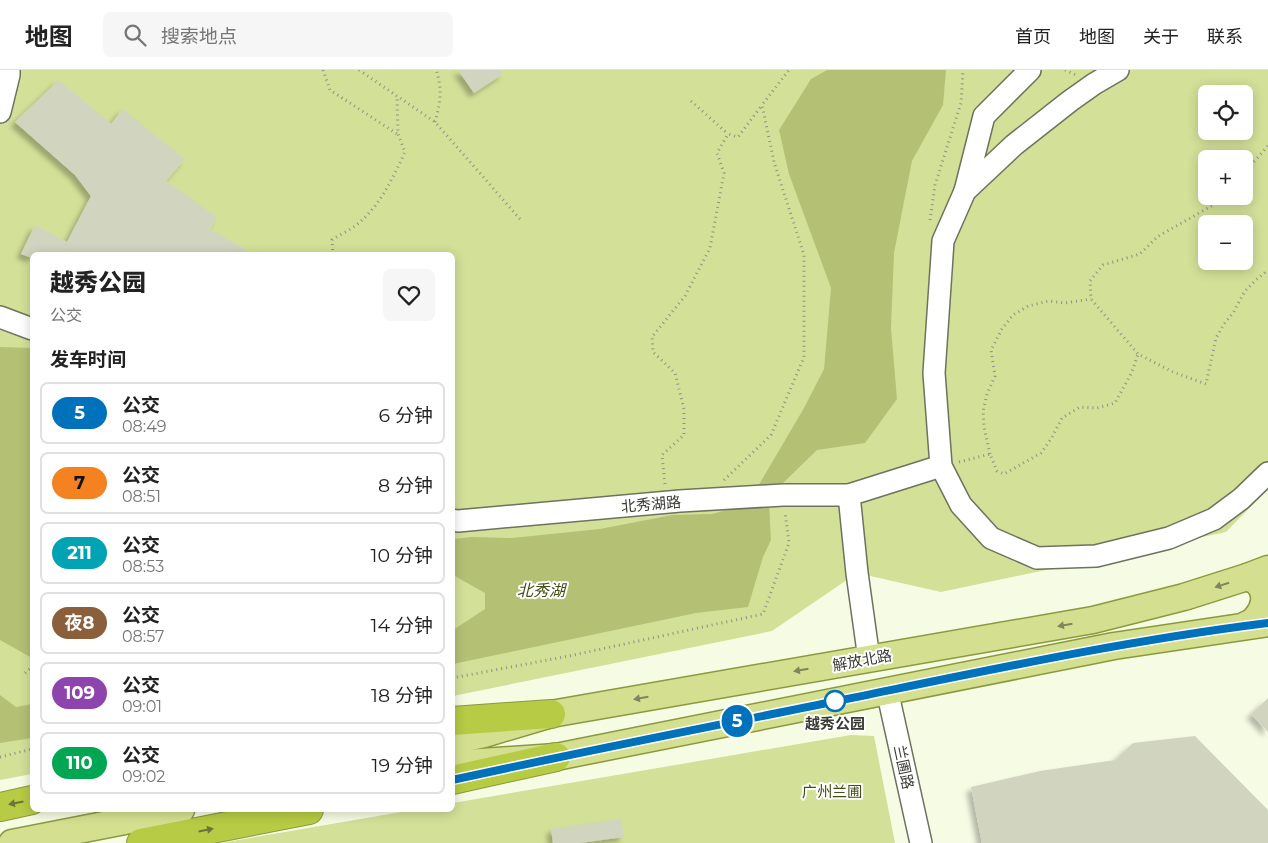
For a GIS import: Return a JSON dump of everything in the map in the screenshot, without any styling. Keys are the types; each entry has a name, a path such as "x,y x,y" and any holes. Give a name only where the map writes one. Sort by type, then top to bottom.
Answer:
{"highway":[{"path":"455,721 552,714"},
{"path":"455,779 556,757"},
{"path":"0,807 30,800"},
{"path":"141,843 299,812"}],"main road":[{"name":"解放北路","path":"455,740 552,714 1093,620 1184,597 1258,573"},
{"path":"455,764 556,757 1114,646 1257,624 1256,618 1262,608 1264,599 1258,582 1258,573"},
{"path":"0,829 86,812"},
{"path":"12,843 172,812"}],"street":[{"path":"0,112 9,70"},
{"path":"1030,70 984,116 965,191 943,240 934,373 941,466 960,505 991,538 1037,558 1096,556 1169,538 1214,518 1241,499 1268,473"},
{"path":"965,191 1014,145 1070,101 1118,70"},
{"path":"0,317 30,328"},
{"name":"北秀湖路","path":"455,520 783,494 849,495 941,466"},
{"path":"849,495 857,573 870,659"},
{"name":"兰圃路","path":"887,690 921,843"}],"path":[{"path":"323,70 330,90 398,134"},
{"path":"359,70 435,122 520,219"},
{"path":"435,122 440,106 440,81 436,70"},
{"path":"691,101 728,134 738,138 789,70"},
{"path":"930,225 935,185 961,103 963,70"},
{"path":"333,252 332,240 355,226 374,209 391,181 405,152 398,134 397,96"},
{"path":"704,500 771,434 804,357 804,255 774,162 762,105"},
{"path":"666,491 662,455 684,435 684,409 675,373 653,352 652,337 685,296 710,248 724,173 718,153 728,134"},
{"path":"1253,163 1268,146"},
{"path":"1213,205 1157,237 1140,254 1103,265 1090,281 1091,299 1138,354 1173,372 1206,384 1216,338 1245,292 1257,278 1268,270"},
{"path":"1091,299 1065,303 1049,300 1028,306 1013,315 1002,329 991,350 995,376 987,394 983,411 984,427 990,454 997,471 1004,474 1041,453 1062,418 1080,406 1097,408 1115,403 1132,372 1138,354"},
{"path":"941,466 990,454"},
{"path":"455,677 569,656 763,614 789,543 783,494"},
{"path":"25,673 30,669"},
{"path":"0,757 30,750"}],"green space":[{"path":"0,70 1268,70 1268,489 1226,532 941,592 857,573 772,631 455,696 455,252 30,252 30,774 0,780"},
{"name":"广州兰圃","path":"851,735 874,736 895,843 221,843 401,812 455,812 455,803"}],"water":[{"path":"827,70 946,70 943,105 912,161 894,253 891,328 897,399 865,443 817,450 780,486 757,488 804,408 824,369 831,288 789,174 779,130 811,79"},
{"path":"0,347 30,348 30,657 0,640"},
{"name":"北秀湖","path":"753,503 769,503 771,540 763,557 748,607 696,613 455,664 455,629 485,609 485,593 455,576 455,539 472,537 512,538 600,529 672,515 712,514"},
{"path":"0,695 16,707 30,704 30,738 0,743"}],"building":[{"path":"458,70 501,70 503,74 474,93"},
{"path":"59,80 111,124 123,109 185,159 166,181 217,217 210,229 245,249 244,252 30,252 30,257 21,254 35,225 67,242 91,196 75,175 15,122"},
{"path":"1268,698 1268,732 1251,714"},
{"path":"1195,736 1268,810 1268,843 982,843 971,787 1040,771 1115,760 1133,743"},
{"path":"621,819 624,837 580,843 553,843 551,829"}],"bus line":[{"name":"5","path":"455,779 556,757 1081,652 1268,623"}],"place":[{"name":"越秀公园","path":"835,701"}]}
